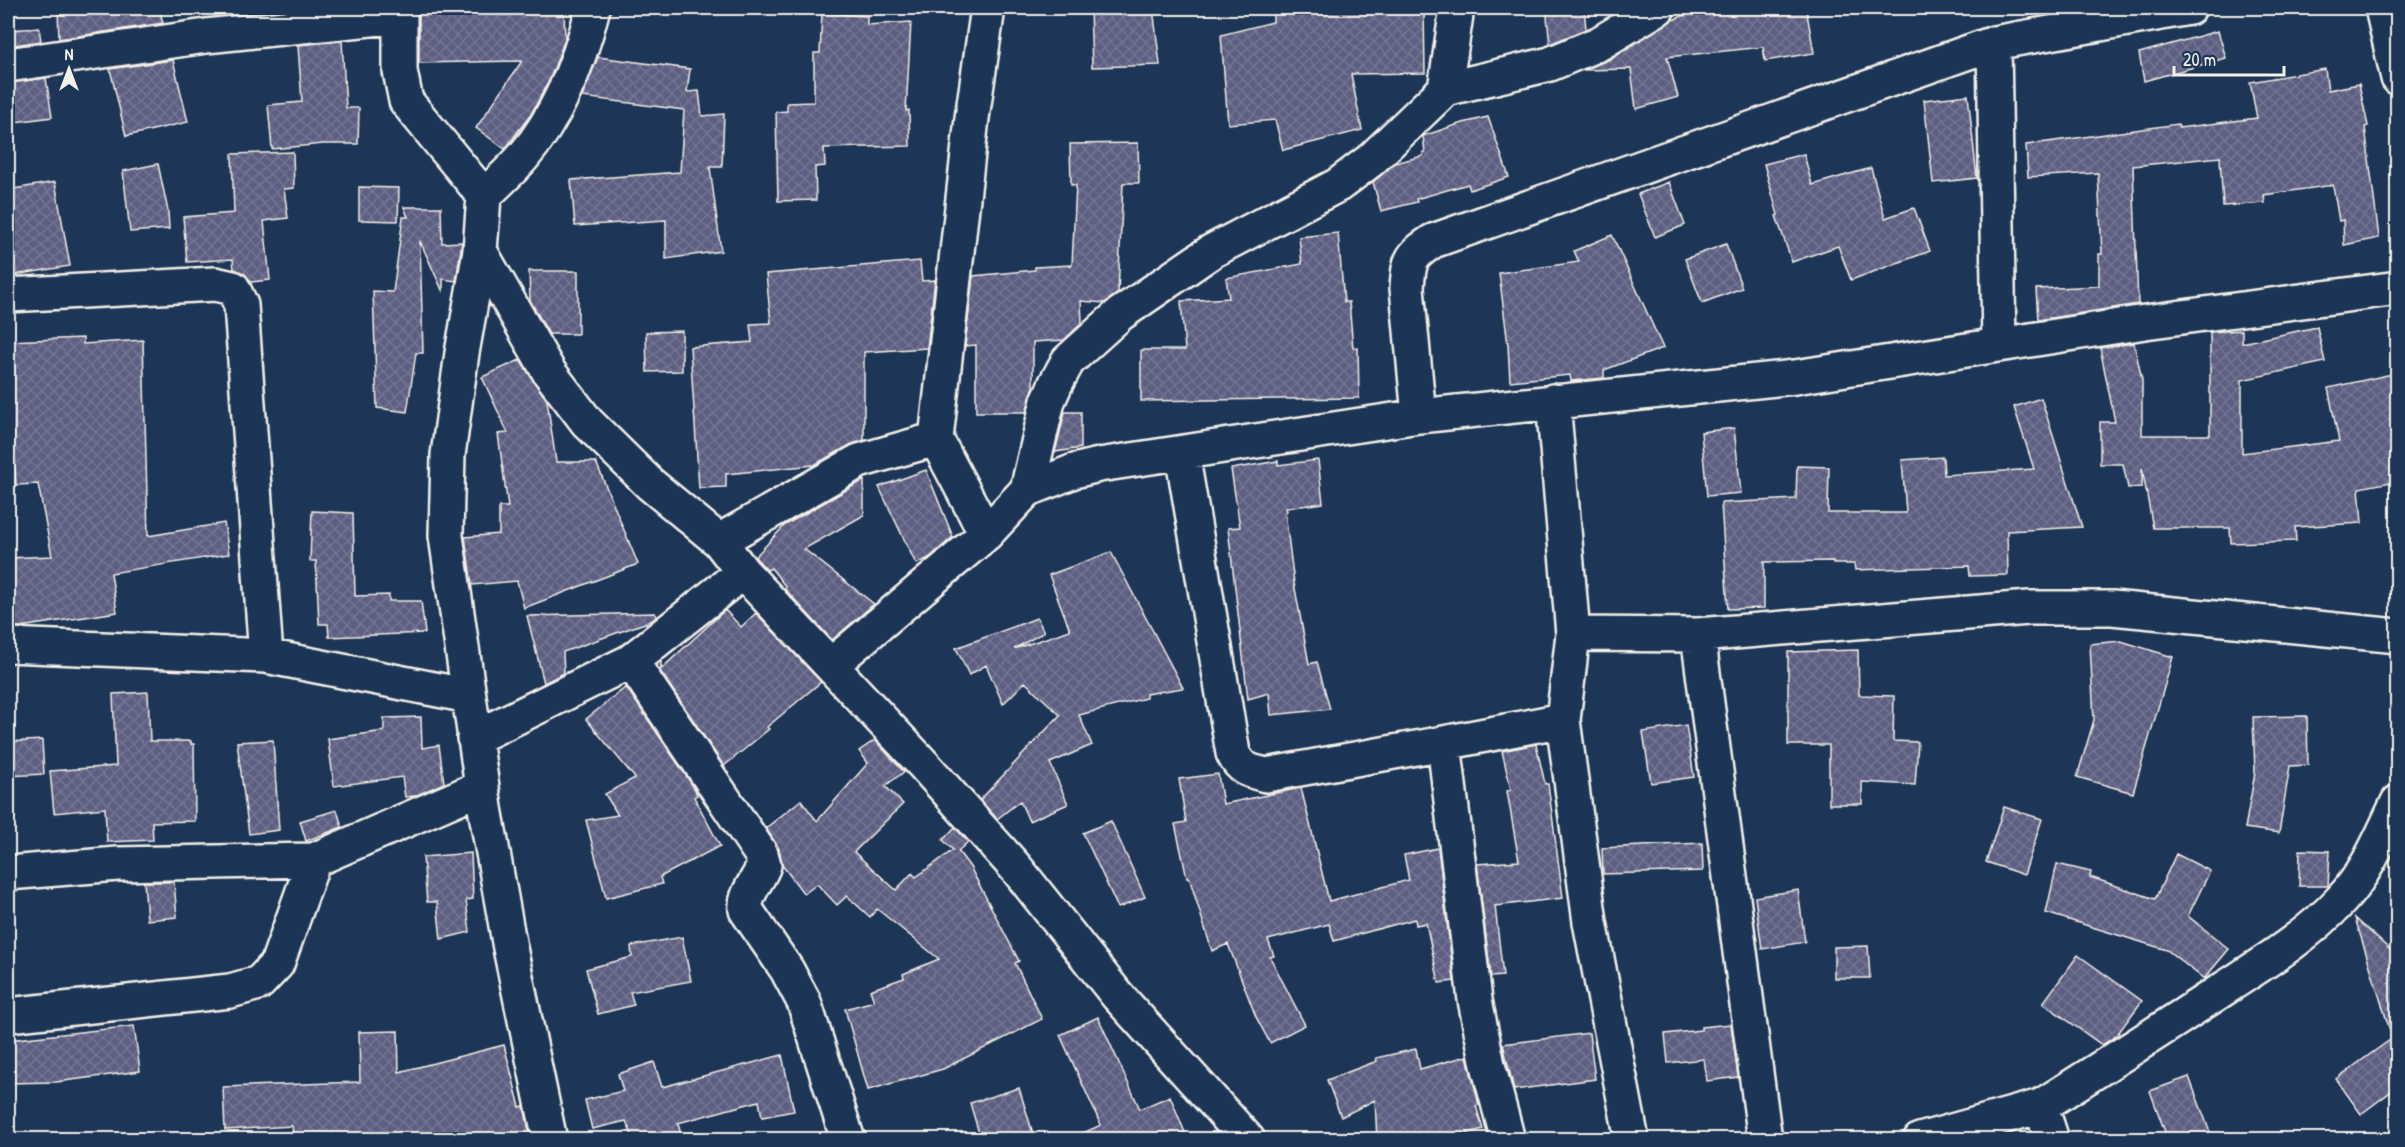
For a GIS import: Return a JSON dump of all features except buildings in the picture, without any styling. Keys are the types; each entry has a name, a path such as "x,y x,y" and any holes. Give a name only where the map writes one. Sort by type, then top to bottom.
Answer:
{"street":[{"path":"550,1140 510,948 474,738 446,536 448,455 462,353 480,252 484,196 524,156 551,118 584,46 593,8"},
{"path":"986,534 936,439 972,118 988,8"},
{"path":"1445,89 1456,8"},
{"path":"1027,490 1048,401 1068,361 1120,314 1212,252 1338,185 1371,160 1445,89 1550,64 1600,43 1658,8"},
{"path":"1419,416 1407,288 1408,268 1415,253 1433,241 1994,43 2125,13 2189,8"},
{"path":"2382,8 2397,78"},
{"path":"8,65 206,36 400,12 400,71 406,101 484,196"},
{"path":"1994,43 1999,345"},
{"path":"480,252 549,372 587,422 650,484 719,542 742,572 932,773 1017,869 1117,995 1248,1140"},
{"path":"8,296 215,284 233,288 242,305 266,656"},
{"path":"831,665 986,534 1027,490 1074,471 1099,465 1419,416 1795,377 1999,345 2397,288"},
{"path":"1553,401 1573,633 1563,720 1590,922 1632,1140"},
{"path":"719,542 859,461 936,439"},
{"path":"1182,453 1233,753 1238,764 1248,771 1266,775 1563,720"},
{"path":"474,738 631,661 742,572"},
{"path":"1573,633 1698,635 2028,608 2112,608 2397,636"},
{"path":"1698,635 1765,1140"},
{"path":"8,645 266,656 469,696"},
{"path":"631,661 761,854 764,865 747,895 746,910 787,970 804,1002 848,1140"},
{"path":"1444,743 1475,1000 1488,1065 1508,1140"},
{"path":"8,873 118,864 314,860 482,787"},
{"path":"1920,1140 2041,1106 2276,954 2341,901 2355,883 2378,844 2397,802"},
{"path":"8,1015 230,992 259,983 277,964 314,860"},
{"path":"2041,1106 2052,1140"}]}
